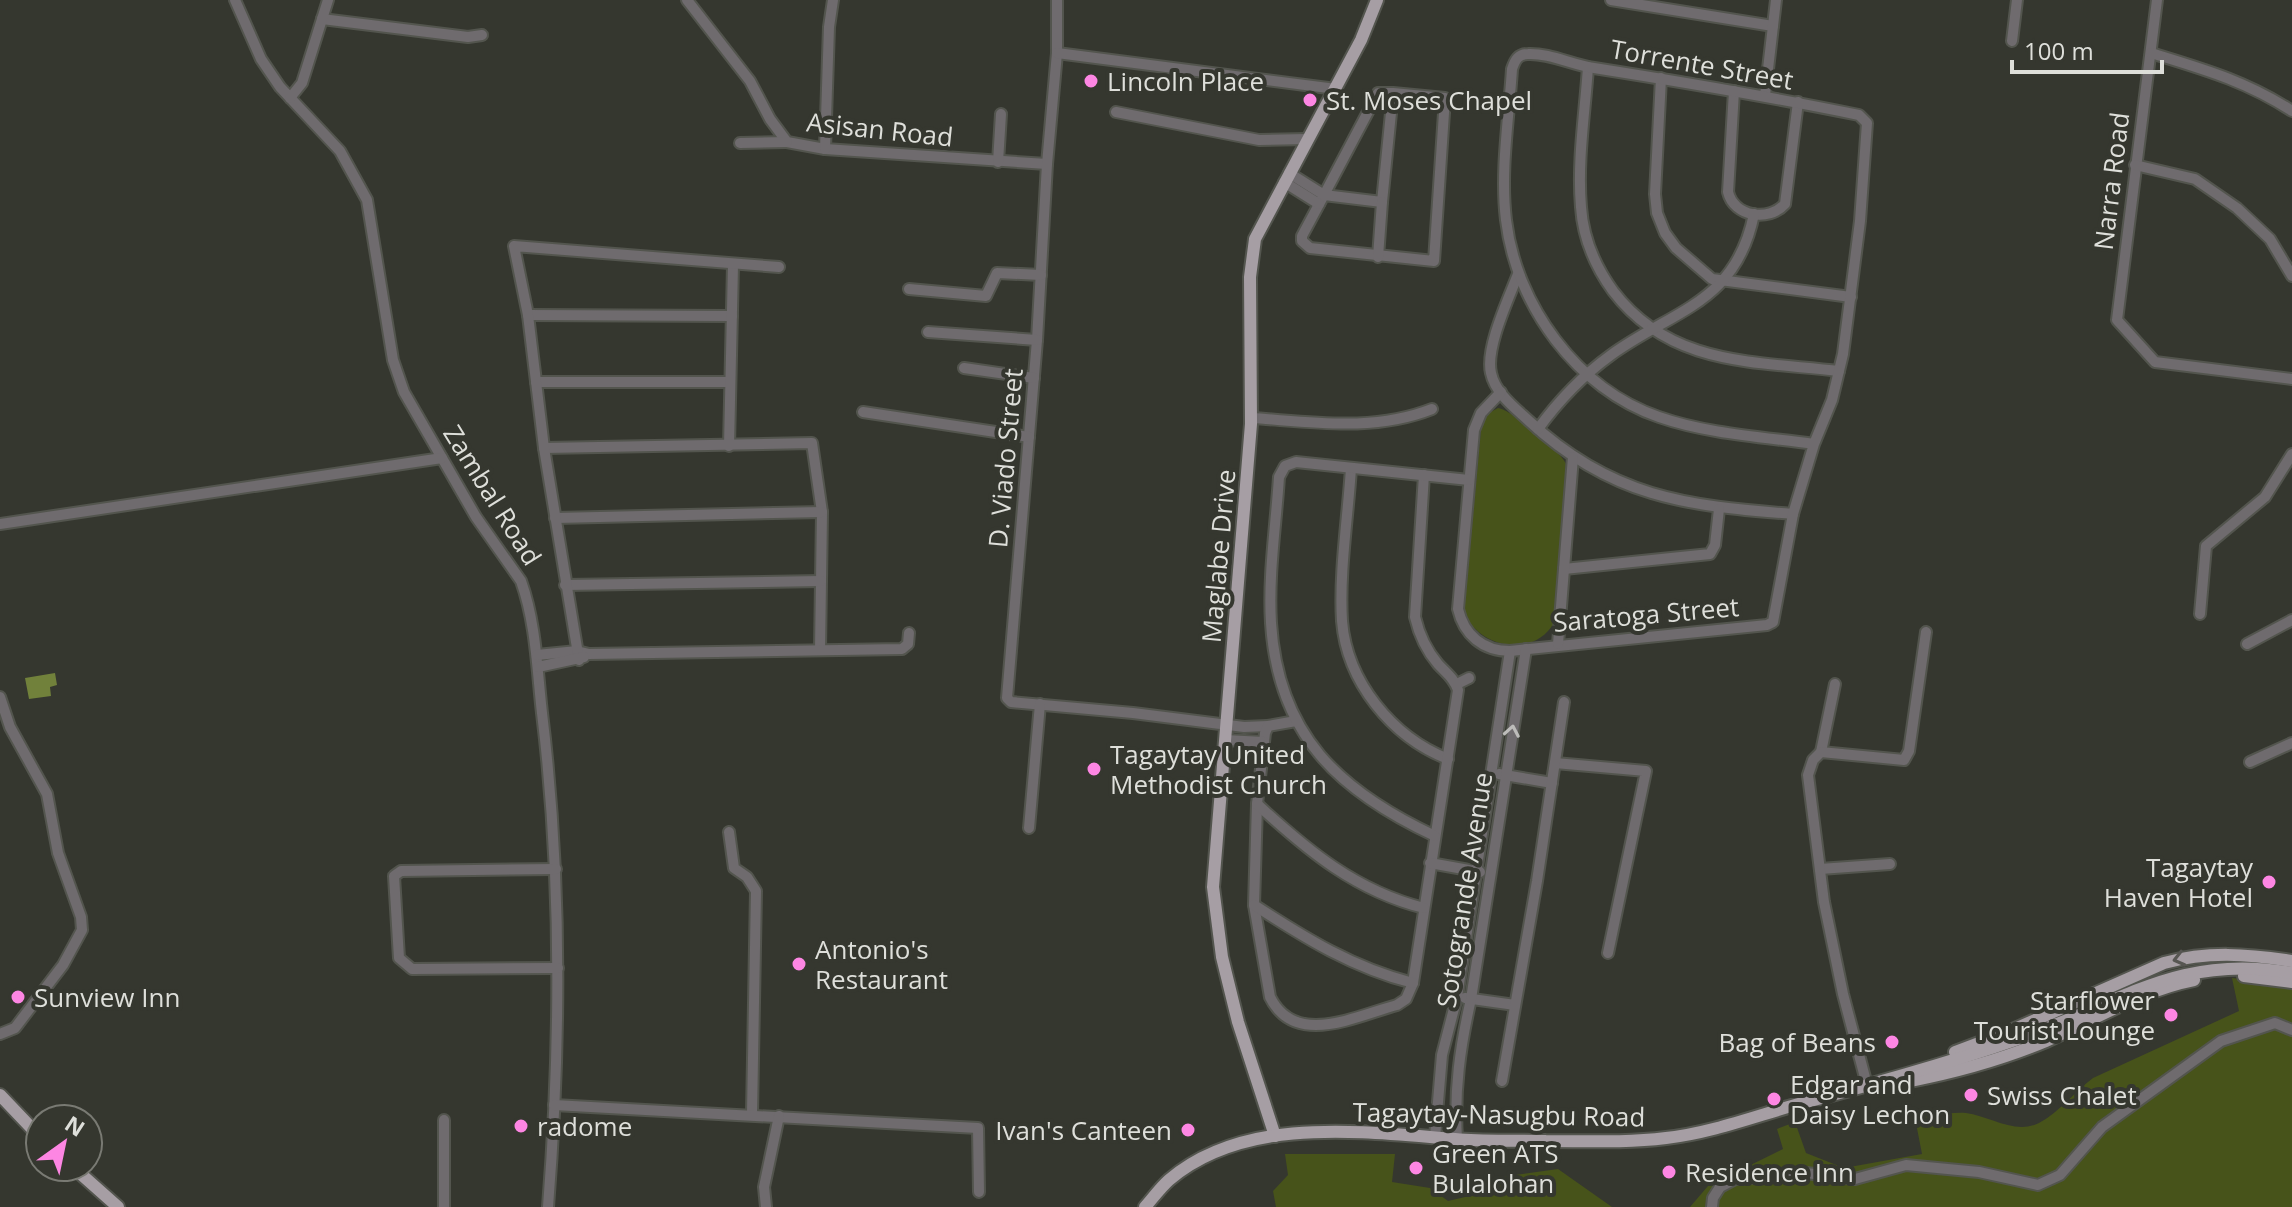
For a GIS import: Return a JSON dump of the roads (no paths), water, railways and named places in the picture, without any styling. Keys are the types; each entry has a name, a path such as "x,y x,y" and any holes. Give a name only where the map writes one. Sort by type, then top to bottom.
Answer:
{"main road":[{"name":"Maglabe Drive","path":"1275,1136 1238,1022 1222,957 1213,887 1252,418 1250,277 1255,239 1336,89 1377,0"},
{"name":"Tagaytay-Nasugbu Road","path":"1867,1085 1909,1066 2008,1032 2164,963 2190,956 2233,953 2292,961"},
{"name":"Tagaytay-Nasugbu Road","path":"1145,1207 1169,1181 1208,1156 1239,1144 1275,1136 1320,1132 1457,1139 1621,1142 1668,1138 1867,1085 2019,1039 2143,986 2188,974 2243,968 2292,973"},
{"name":"Tagaytay-Nasugbu Road","path":"1867,1085 1913,1080 2018,1052 2166,987 2190,981 2231,976 2292,982"},
{"path":"0,1095 24,1120"},
{"path":"91,1183 118,1207"}],"street":[{"name":"Zambal Road","path":"235,0 261,59 290,98 340,151 357,178 367,200 393,360 404,392 476,517 521,581 537,655 556,869 558,968 548,1207"},
{"path":"290,98 302,83 328,0"},
{"name":"Asisan Road","path":"687,0 750,81 770,119 787,142 825,149 1047,164"},
{"path":"825,149 833,0"},
{"path":"1611,0 1773,26"},
{"path":"1765,95 1776,0"},
{"path":"2012,41 2017,0"},
{"name":"Narra Road","path":"2157,0 2117,320 2155,362 2292,379"},
{"name":"D. Viado Street","path":"1054,2 1057,53 1007,698 1011,702 1244,727 1296,721"},
{"path":"322,19 438,35 482,35"},
{"path":"1057,53 1336,89"},
{"path":"2151,53 2211,71 2261,91 2292,111"},
{"name":"Torrente Street","path":"1518,274 1506,220 1505,189 1512,69 1521,55 1533,54 1588,67 1765,95 1859,115 1864,118 1868,128"},
{"path":"1588,67 1580,193 1584,228 1598,268 1635,318 1650,330 1707,354 1839,371"},
{"path":"1661,78 1655,171 1657,213 1665,233 1676,248 1712,279 1722,282 1851,297"},
{"path":"1734,91 1728,192 1735,205 1754,214 1778,211 1785,204 1798,102"},
{"path":"1378,93 1445,98 1437,178 1434,261 1378,257 1305,245 1302,236 1322,200 1378,93"},
{"path":"1378,257 1393,93"},
{"path":"1116,112 1259,140 1307,139"},
{"path":"998,162 1001,114"},
{"name":"Saratoga Street","path":"1501,392 1477,421 1469,480 1458,609 1466,631 1476,641 1489,648 1510,651 1773,622 1793,514 1839,371 1851,297 1868,128"},
{"path":"740,143 787,142"},
{"path":"2135,165 2195,179 2226,200 2270,239 2292,276"},
{"path":"1286,178 1322,200 1382,202"},
{"path":"1538,429 1586,374 1650,330 1698,304 1722,282 1744,249 1754,214"},
{"path":"582,655 565,585 528,315 514,246 779,267"},
{"path":"729,446 733,265"},
{"path":"909,289 986,296 997,273 1041,275"},
{"path":"1518,274 1548,328 1586,374 1635,407 1670,421 1706,430 1814,444"},
{"path":"1518,274 1492,349 1491,375 1501,392 1538,429 1573,457 1635,489 1719,509 1793,514"},
{"path":"528,315 732,316"},
{"path":"928,332 1037,340"},
{"path":"964,368 1034,378"},
{"path":"536,382 730,382"},
{"path":"1252,418 1354,425 1407,419 1432,409"},
{"path":"863,412 1029,437"},
{"path":"544,448 812,443 822,512 820,650"},
{"path":"2200,614 2206,546 2265,497 2292,454"},
{"path":"1558,644 1573,457"},
{"path":"0,524 442,458"},
{"path":"1435,836 1387,813 1344,782 1296,721 1280,673 1271,624 1279,477 1290,463 1469,480"},
{"path":"1351,468 1342,598 1346,643 1362,682 1385,718 1425,749 1448,759"},
{"path":"1268,726 1257,804 1254,905 1270,997 1276,1009 1298,1025 1327,1025 1397,1005 1406,999 1413,983 1458,702 1457,684 1430,653 1418,631 1415,617 1424,475"},
{"path":"1564,569 1710,554 1715,545 1719,509"},
{"path":"555,518 822,512"},
{"path":"565,585 821,581"},
{"path":"2247,644 2292,620"},
{"path":"1821,752 1904,760 1909,751 1926,632"},
{"path":"537,655 902,649 908,644 909,633"},
{"name":"Sotogrande Avenue","path":"1457,1139 1455,1100 1460,1046 1471,999 1526,649"},
{"name":"Sotogrande Avenue","path":"1435,1137 1441,1068 1457,997 1510,651"},
{"path":"538,667 582,655"},
{"path":"1457,684 1469,678"},
{"path":"1835,684 1821,752 1813,760 1808,775 1820,869 1843,994 1867,1085"},
{"path":"0,697 10,727 47,794 58,853 81,917 82,930 63,965 15,1028 0,1034"},
{"path":"1502,1081 1564,702"},
{"path":"1029,828 1040,704"},
{"path":"1225,740 1264,742"},
{"path":"2250,762 2292,743"},
{"path":"1555,763 1646,771 1608,953"},
{"path":"1492,773 1552,783"},
{"path":"1257,804 1326,864 1380,894 1424,908"},
{"path":"729,832 734,868 747,877 756,891 752,1114"},
{"path":"1430,863 1490,873"},
{"path":"1820,869 1890,864"},
{"path":"556,869 401,871 394,876 399,958 412,969 558,968"},
{"path":"1254,905 1347,961 1413,983"},
{"path":"1457,997 1515,1005"},
{"path":"1712,1207 1720,1187 1735,1179 1806,1173 1855,1179 1906,1165 1979,1172 2038,1185 2060,1175 2102,1127 2221,1041 2275,1023 2292,1030"},
{"path":"1445,1043 1460,1046"},
{"path":"1441,1068 1457,1069"},
{"path":"554,1105 978,1128 979,1192"},
{"path":"766,1207 764,1187 779,1116"},
{"path":"444,1120 444,1207"}],"place":[{"name":"Lincoln Place","path":"1091,81"},
{"name":"St. Moses Chapel","path":"1310,100"},
{"name":"Tagaytay United Methodist Church","path":"1094,769"},
{"name":"Tagaytay Haven Hotel","path":"2269,882"},
{"name":"Antonio's Restaurant","path":"799,964"},
{"name":"Sunview Inn","path":"18,997"},
{"name":"Starflower Tourist Lounge","path":"2171,1015"},
{"name":"Bag of Beans","path":"1892,1042"},
{"name":"Swiss Chalet","path":"1971,1095"},
{"name":"Edgar and Daisy Lechon","path":"1774,1099"},
{"name":"radome","path":"521,1126"},
{"name":"Ivan's Canteen","path":"1188,1130"},
{"name":"Green ATS Bulalohan","path":"1416,1168"},
{"name":"Residence Inn","path":"1669,1172"}]}
